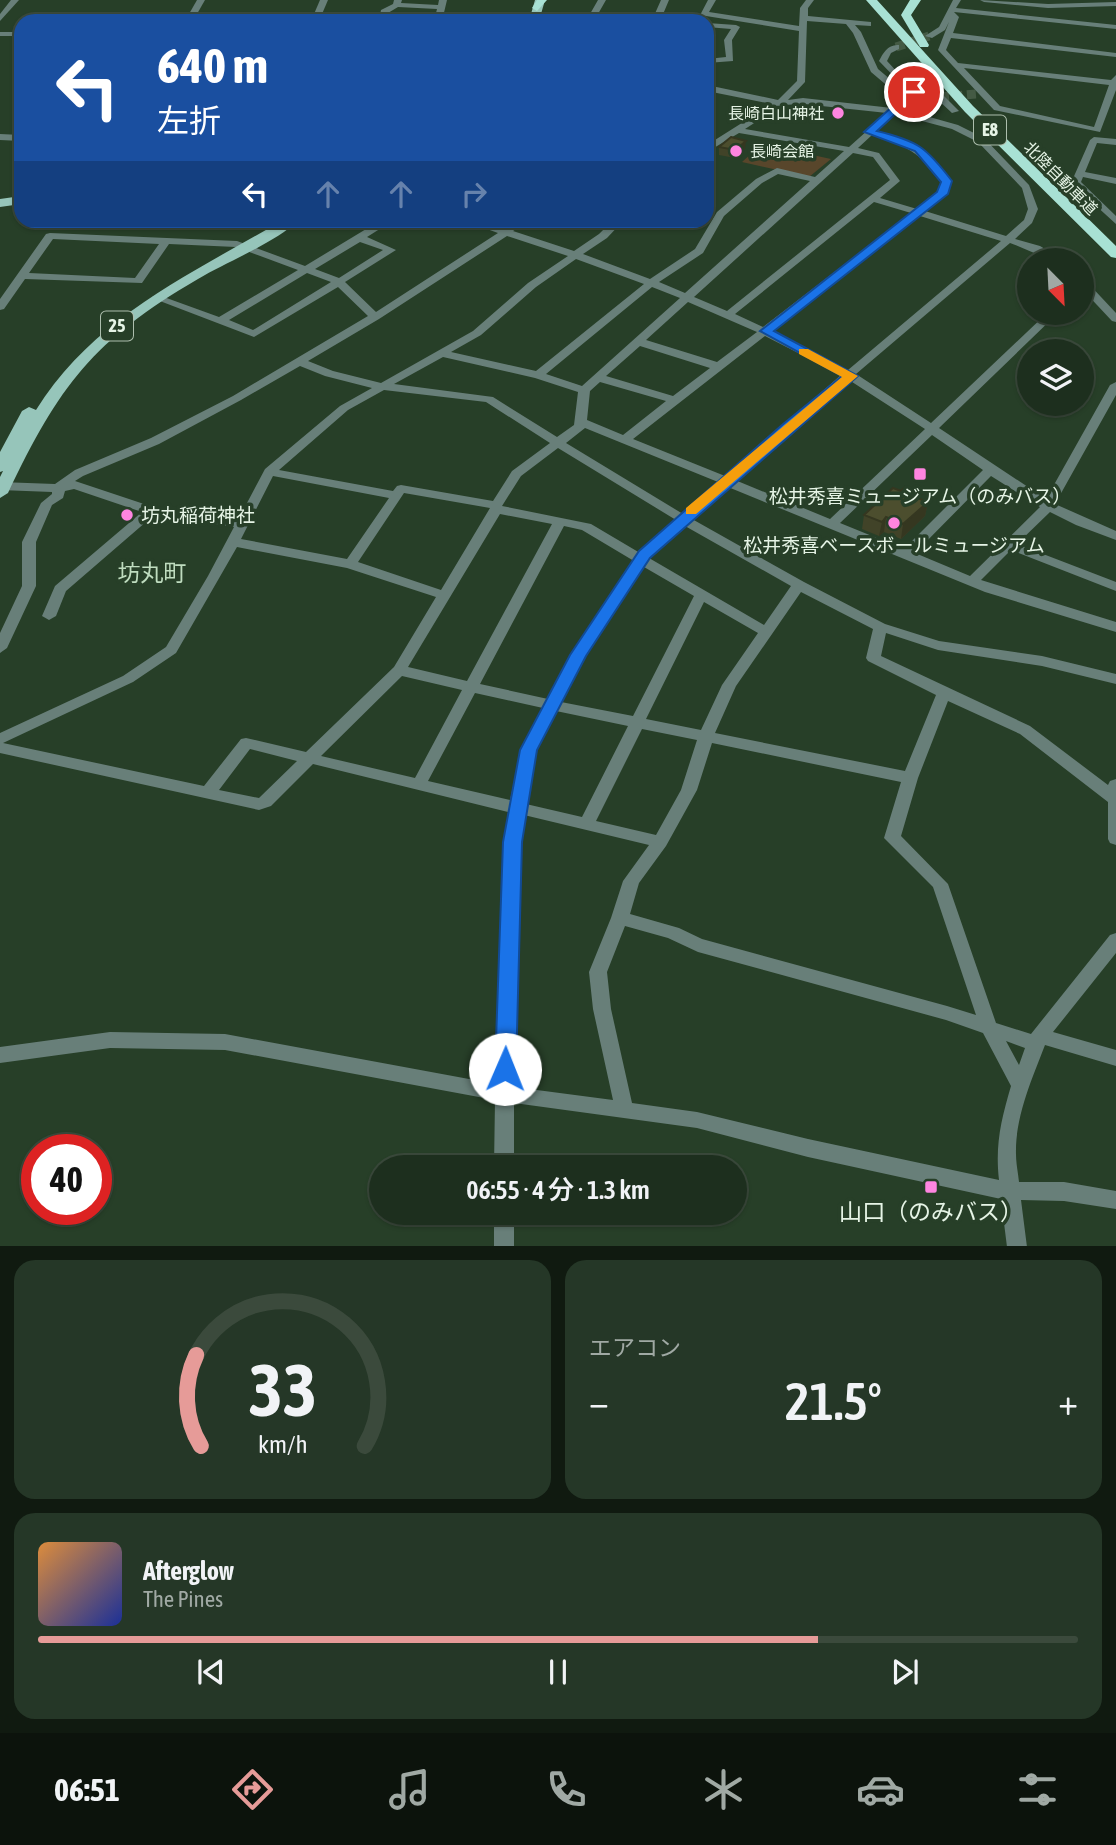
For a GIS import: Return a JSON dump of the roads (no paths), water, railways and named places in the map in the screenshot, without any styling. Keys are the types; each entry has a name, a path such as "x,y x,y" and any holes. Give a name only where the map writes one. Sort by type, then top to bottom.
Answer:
{"highway":[{"path":"855,0 935,74"},
{"name":"北陸自動車道","path":"871,0 935,74 1116,254"},
{"name":"北陸自動車道","path":"881,0 981,99 1116,240"},
{"path":"916,0 906,10 909,25 981,99"}],"main road":[{"name":"25","path":"1,488 35,421 68,374 108,333 157,298 267,228"},
{"name":"25","path":"0,467 21,424 55,374 80,347 150,295 277,228"}],"street":[{"path":"0,19 15,0"},
{"path":"714,145 780,103 801,82 804,8 810,0"},
{"path":"929,36 942,28 957,0"},
{"path":"985,0 1048,6 1116,4"},
{"path":"384,14 398,2 442,4"},
{"path":"952,12 955,17 942,50 958,65 981,99 998,108 1097,130 1115,81 958,65"},
{"path":"952,12 1116,27"},
{"path":"803,18 868,24"},
{"path":"714,19 803,29"},
{"path":"848,22 867,43 874,70 894,87"},
{"path":"714,25 736,27 727,40 730,59 714,60"},
{"path":"948,35 1116,54"},
{"path":"351,564 401,489 497,505 516,474 579,426 584,390 908,98 908,92 883,61 890,45"},
{"path":"505,1155 512,842 517,807 528,750 579,655 641,559 683,518 1029,221 1033,200 1026,187 970,134 910,113 803,101 780,103 714,89"},
{"path":"714,93 720,90"},
{"path":"908,92 940,97 955,111"},
{"path":"910,113 911,111 902,109 919,93"},
{"path":"728,315 895,181 889,168 876,155 738,130"},
{"path":"625,439 921,213 942,194 946,181 919,148 901,140 869,132"},
{"path":"1116,142 1094,140 1076,183 1116,221"},
{"path":"714,225 720,214 760,181 778,171 817,180"},
{"path":"1080,174 1116,181"},
{"path":"874,199 1036,248"},
{"path":"220,321 376,228"},
{"path":"493,228 651,283 766,331 851,376 933,427 1048,506 1116,536"},
{"path":"58,488 79,473 155,441 237,398 375,317 515,228"},
{"path":"0,739 128,679 171,650 233,542 269,472 344,408 477,333 532,285 611,228"},
{"path":"538,375 651,283 699,251 712,228"},
{"path":"0,307 50,236 242,245 338,281 375,317"},
{"path":"157,298 254,334 391,250 360,238"},
{"path":"20,276 138,281 165,242"},
{"path":"1094,296 1116,319"},
{"path":"834,522 1039,326"},
{"path":"640,342 718,366"},
{"path":"440,353 538,375 584,390"},
{"path":"297,361 329,374 380,386 489,398 635,492 799,585 880,627 938,645 1042,661 1116,679"},
{"path":"600,378 674,400"},
{"path":"972,581 1048,506 1116,385"},
{"path":"579,421 834,522 972,581 1116,627"},
{"path":"906,555 992,468"},
{"path":"269,472 396,495"},
{"path":"1,488 58,488 75,485 151,511 242,524"},
{"path":"0,648 29,586 29,542 47,503 59,495 58,488"},
{"path":"0,747 259,804 265,802 399,670 496,509 586,527 766,632"},
{"path":"49,616 60,589 151,511"},
{"path":"419,783 559,523"},
{"path":"233,542 351,564 443,594"},
{"path":"1009,545 1116,587"},
{"path":"624,1109 602,1009 598,972 620,918 631,881 660,842 689,790 706,737 729,685 799,585"},
{"path":"587,823 701,595"},
{"path":"880,627 873,658 1025,730 1115,792 1116,839"},
{"path":"399,670 551,705 910,778"},
{"path":"944,693 910,778 892,838 940,884 988,1025 1020,1086"},
{"path":"208,792 246,743 660,842"},
{"path":"620,918 673,933 698,945 1037,1040 1116,1058"},
{"path":"1017,1246 1006,1154 1009,1126 1020,1086 1037,1040 1116,940"},
{"path":"0,1055 110,1040 225,1042 505,1094 624,1109 734,1127 808,1148 1012,1192 1061,1192 1116,1200"},
{"path":"504,1225 504,1246"}],"tunnel":[{"path":"896,47 929,36"},
{"path":"940,97 977,94"}],"place":[{"name":"長崎白山神社","path":"838,113"},
{"name":"長崎会館","path":"736,151"},
{"name":"松井秀喜ミュージアム（のみバス）","path":"920,474"},
{"name":"坊丸稲荷神社","path":"127,515"},
{"name":"松井秀喜ベースボールミュージアム","path":"894,523"},
{"name":"山口（のみバス）","path":"931,1187"}],"district":[{"name":"坊丸町","path":"152,573"}]}
